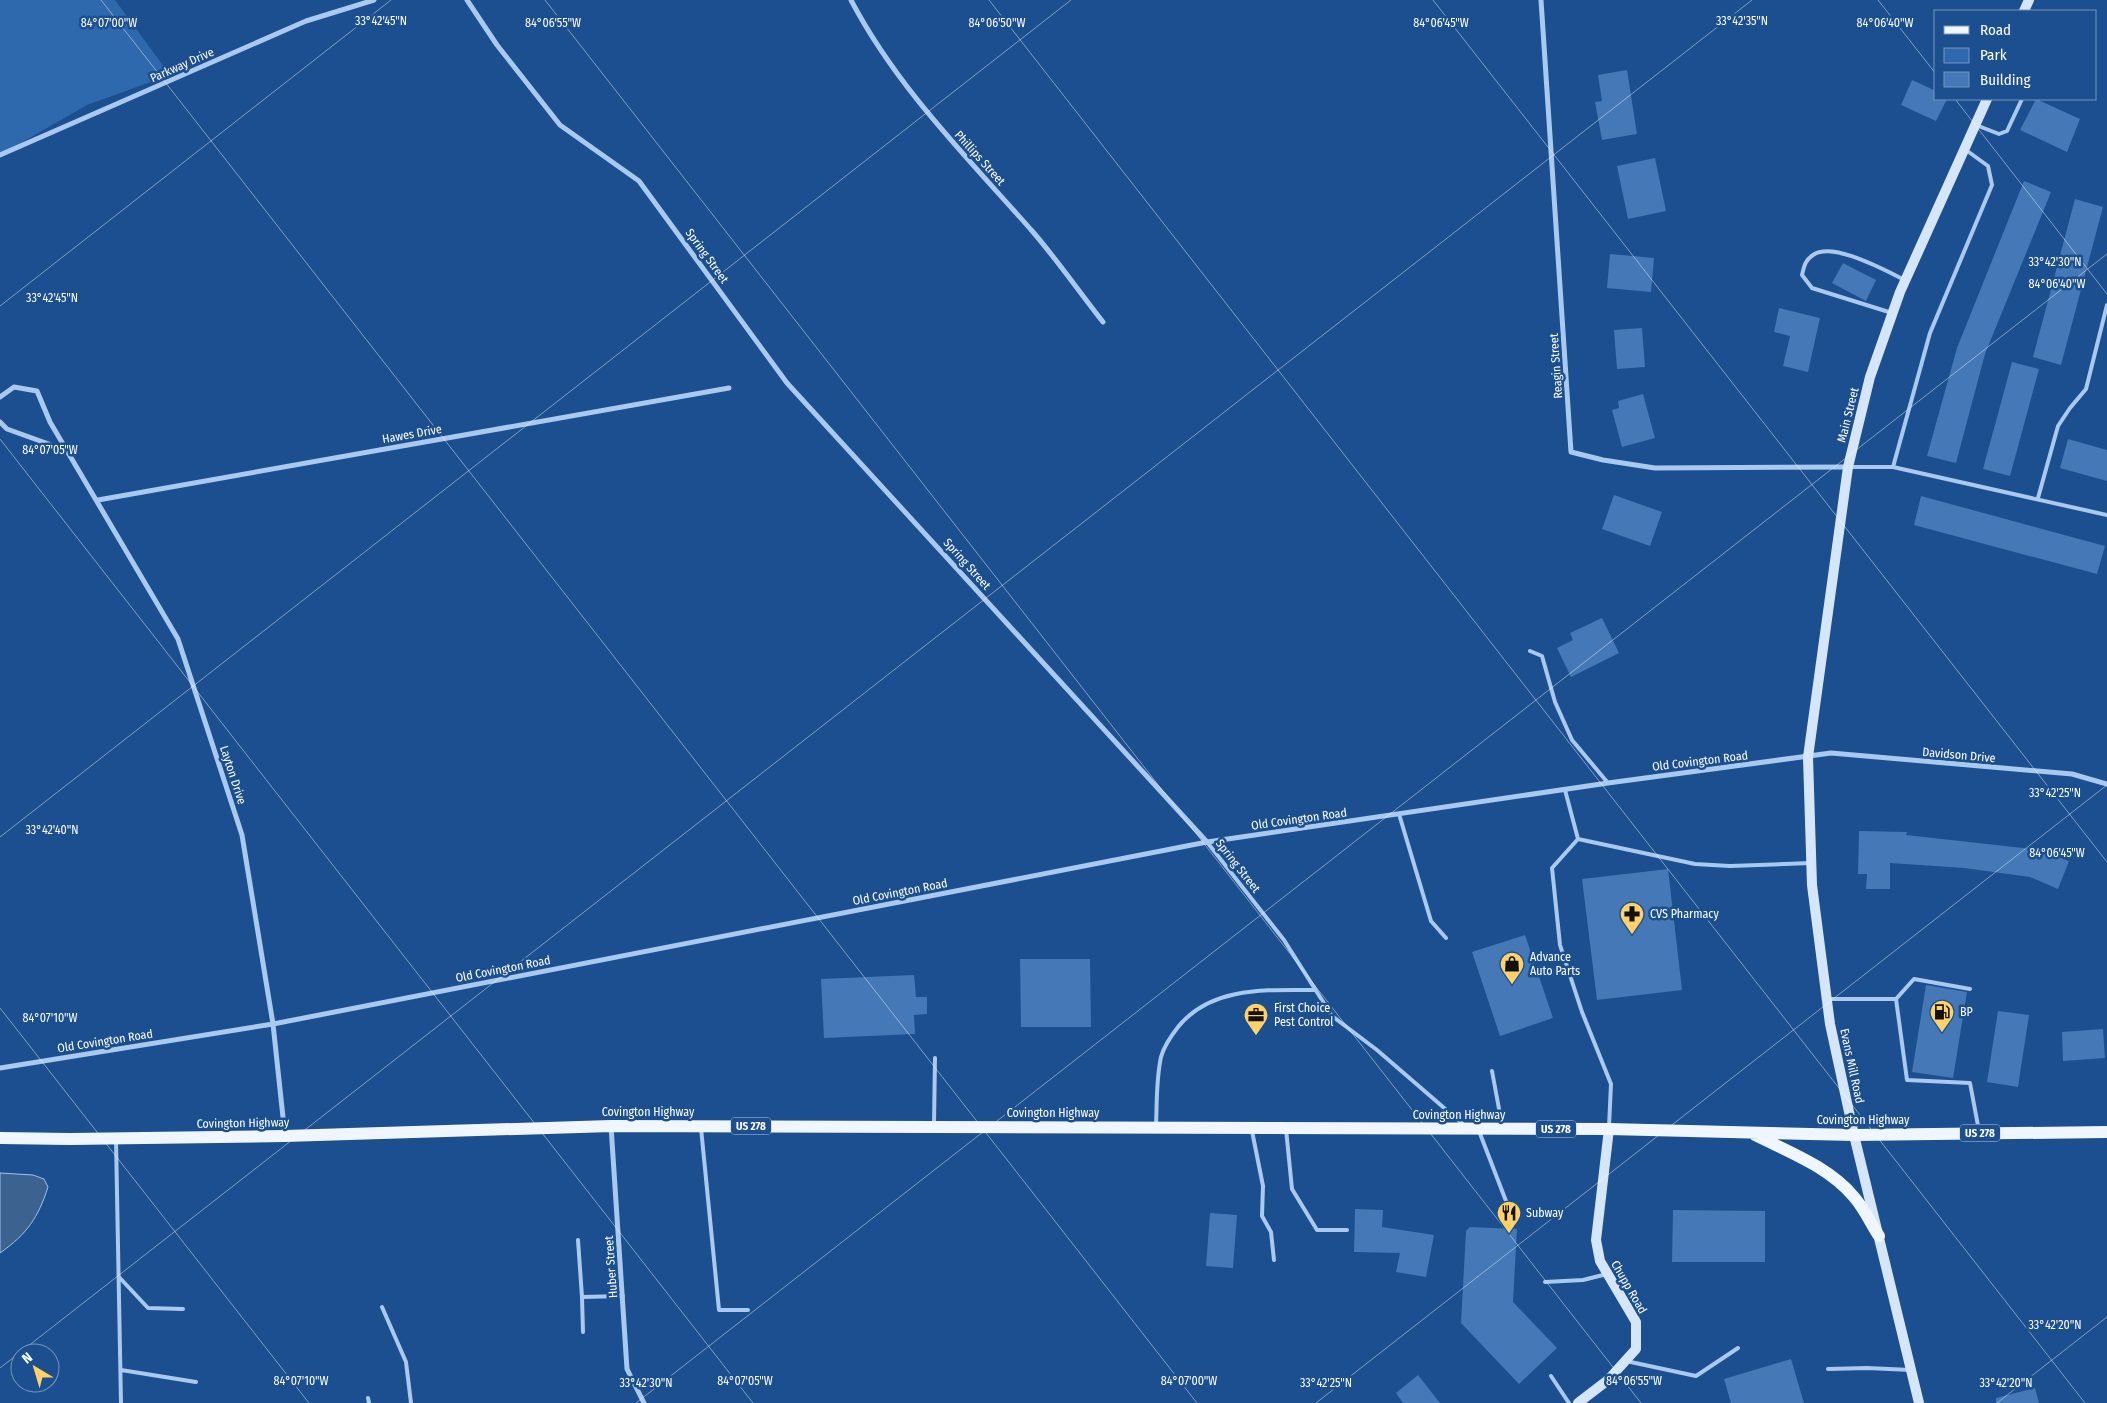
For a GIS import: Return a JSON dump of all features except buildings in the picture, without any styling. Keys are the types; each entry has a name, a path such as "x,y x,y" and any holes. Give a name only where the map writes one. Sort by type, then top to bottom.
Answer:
{"main road":[{"name":"Main Street","path":"1808,757 1848,467 1870,377 1905,280 1987,100"},
{"name":"Evans Mill Road","path":"1808,757 1811,862 1826,999 1854,1135 1919,1403"},
{"name":"Covington Highway","path":"0,1138 116,1139 285,1136 611,1126 1156,1126 1609,1129 1854,1135 2107,1132"},
{"name":"Chupp Road","path":"1578,1403 1608,1380 1636,1349 1636,1322 1600,1262 1596,1240 1609,1129"},
{"path":"1750,1133 1807,1160 1834,1178 1855,1197 1880,1236"}],"street":[{"name":"Parkway Drive","path":"0,155 306,21 374,0"},
{"name":"Spring Street","path":"467,0 497,45 560,126 639,181 787,383 1207,842"},
{"name":"Phillips Street","path":"851,0 864,24 926,112 1035,234 1103,322"},
{"name":"Reagin Street","path":"1541,0 1571,452 1603,460 1655,468 1848,467"},
{"name":"Layton Drive","path":"0,397 14,387 37,391 50,422 98,500 178,638 242,835 273,1024 285,1136"},
{"name":"Hawes Drive","path":"98,500 729,388"},
{"path":"0,422 6,429 69,452"},
{"name":"Davidson Drive","path":"1808,757 1831,753 2072,774 2107,784"},
{"name":"Old Covington Road","path":"0,1068 273,1024 1207,842 1608,783 1808,757"},
{"name":"Huber Street","path":"611,1126 627,1369 644,1403"}],"lane":[{"path":"1976,126 1999,134 2007,131 2022,100"},
{"path":"1893,467 1930,333 1992,185 1988,166 1965,149"},
{"path":"1892,313 1812,288 1802,276 1806,262 1814,254 1830,252 1860,259 1905,280"},
{"path":"2038,498 2058,426 2086,389 2107,305"},
{"path":"1848,467 1893,467 2107,515"},
{"path":"1530,651 1542,656 1555,702 1572,740 1608,783"},
{"path":"1565,790 1578,839"},
{"path":"1399,814 1432,921 1446,938"},
{"path":"1578,839 1695,864 1730,866 1811,862"},
{"path":"1578,839 1552,868 1560,945 1582,1012 1612,1084 1609,1129"},
{"name":"Spring Street","path":"1207,842 1284,940 1332,1016 1377,1050 1473,1129"},
{"path":"1826,999 1896,999 1914,979 1970,989"},
{"path":"1156,1126 1157,1084 1161,1056 1170,1037 1188,1014 1214,999 1238,993 1316,990"},
{"path":"1896,999 1907,1080 1970,1083 1979,1133"},
{"path":"934,1127 935,1058"},
{"path":"1492,1071 1502,1129"},
{"path":"701,1126 719,1310 748,1310"},
{"path":"1252,1127 1263,1186 1262,1216 1270,1232 1274,1260"},
{"path":"1285,1127 1292,1189 1317,1230 1347,1230"},
{"path":"1473,1129 1506,1201"},
{"path":"116,1139 121,1403"},
{"path":"578,1240 583,1332"},
{"path":"1545,1282 1583,1280 1607,1274"},
{"path":"119,1278 148,1308 183,1308"},
{"path":"582,1297 623,1296"},
{"path":"382,1307 406,1362 411,1403"},
{"path":"1625,1361 1696,1376 1738,1348"},
{"path":"1828,1369 1911,1370"},
{"path":"121,1370 196,1382"},
{"path":"1551,1376 1569,1403"},
{"path":"368,1398 369,1403"}],"green space":[{"path":"0,0 115,0 170,75 87,105 0,155"}],"shaded area":[{"path":"0,1173 33,1175 44,1179 48,1187 36,1216 24,1232 0,1253"}],"place":[{"name":"CVS Pharmacy","path":"1632,935"},
{"name":"Advance Auto Parts","path":"1512,985"},
{"name":"BP","path":"1942,1033"},
{"name":"First Choice Pest Control","path":"1256,1036"},
{"name":"Subway","path":"1509,1234"}]}
